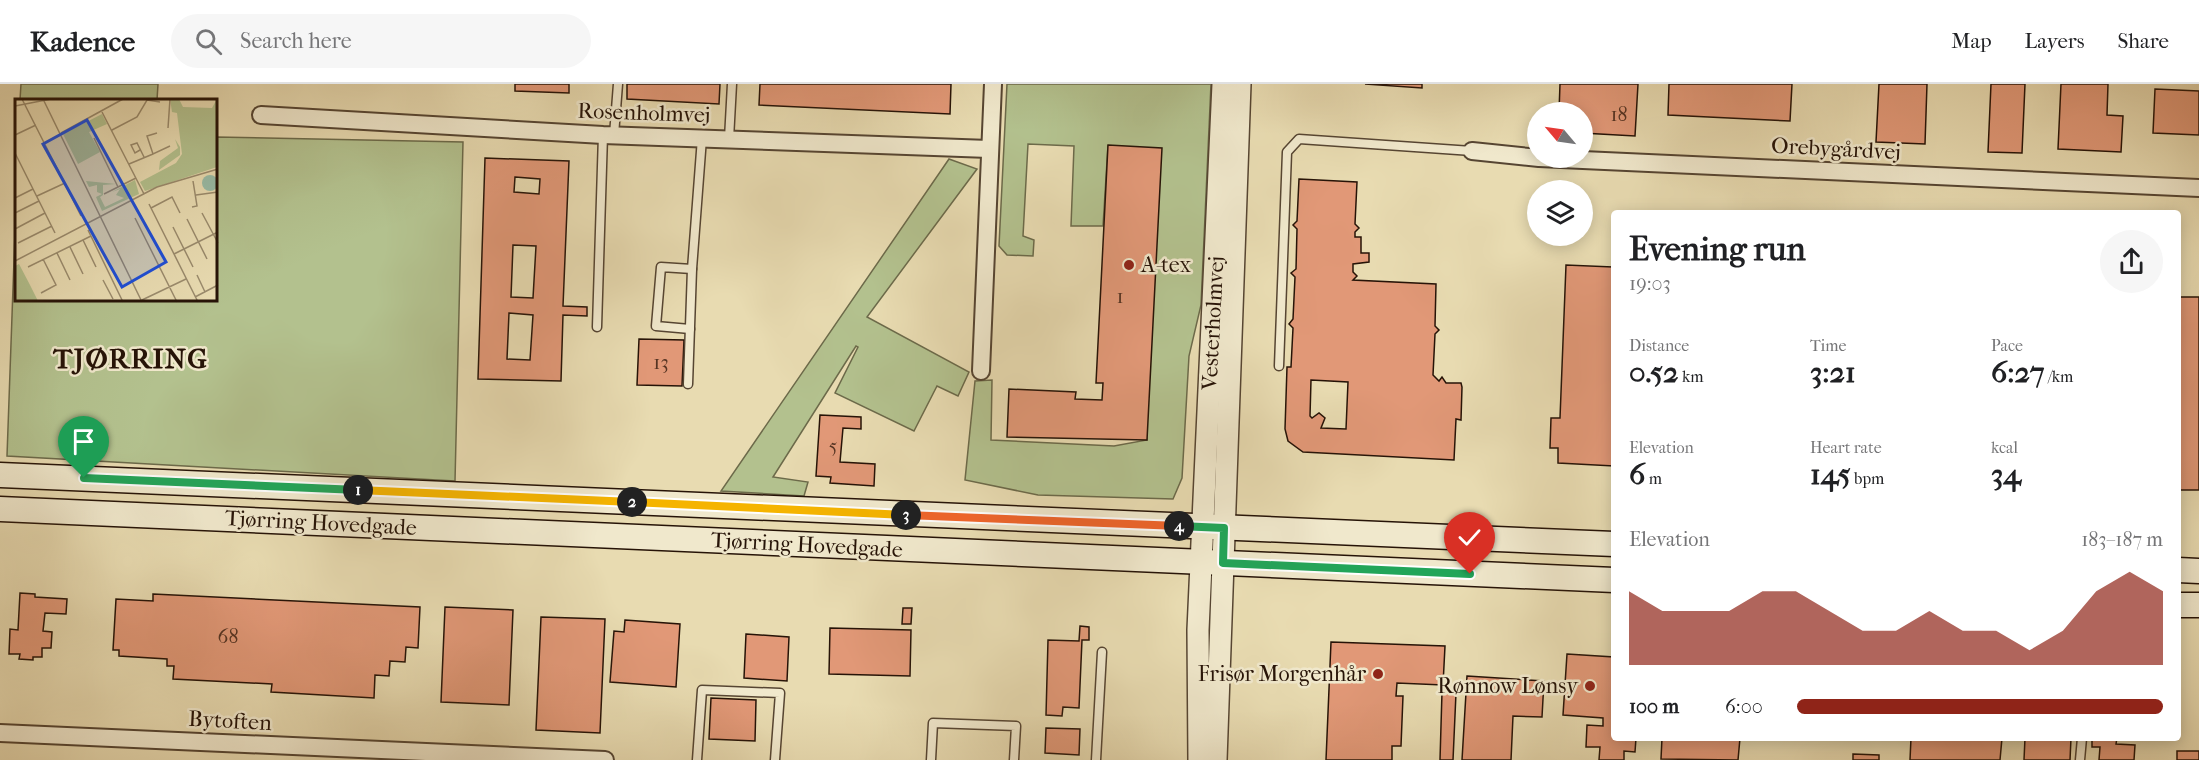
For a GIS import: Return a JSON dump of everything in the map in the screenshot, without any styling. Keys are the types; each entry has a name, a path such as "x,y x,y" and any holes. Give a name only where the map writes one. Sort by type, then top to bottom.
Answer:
{"main road":[{"name":"Tjørring Hovedgade","path":"0,475 1611,544"},
{"name":"Tjørring Hovedgade","path":"0,508 1611,580"},
{"path":"2181,570 2199,571"},
{"path":"2181,605 2199,606"}],"street":[{"path":"981,371 993,84"},
{"name":"Vesterholmvej","path":"1214,528 1223,84"},
{"name":"Vesterholmvej","path":"1212,562 1240,84"},
{"name":"Rosenholmvej","path":"261,115 609,135 989,149"},
{"name":"Orebygårdvej","path":"1472,151 1550,159 2199,188"},
{"path":"1198,760 1198,630 1212,562"},
{"path":"1212,562 1216,760"},
{"name":"Bytoften","path":"0,733 458,757 605,760"}],"lane":[{"path":"597,327 609,135 618,84"},
{"path":"729,139 732,84"},
{"path":"688,384 692,269 702,138"},
{"path":"1279,366 1287,152 1299,140 1472,151"},
{"path":"690,329 656,326 661,267 692,269"},
{"path":"1096,760 1102,652"},
{"path":"697,760 702,690 780,693 775,760"},
{"path":"931,760 933,723 1016,726 1014,760"},
{"path":"2080,760 2082,741"}],"green space":[{"path":"21,84 158,84 157,99 20,99"},
{"path":"1007,84 1211,84 1201,305 1189,356 1182,478 1173,499 1038,495 965,480 975,381 992,380 991,440 1114,446 1147,440 1108,145 1103,226 1071,226 1074,146 1028,144 1023,236 1034,240 1033,256 1007,255 999,246"},
{"path":"218,137 463,142 455,481 7,456 15,232 15,302 218,302"},
{"path":"949,159 977,169 867,317 969,372 958,396 937,386 914,431 835,393 858,347 856,346 773,477 808,482 804,496 721,491"}],"building":[{"path":"515,84 569,84 569,93 515,91"},
{"path":"627,84 720,84 719,104 627,99"},
{"path":"760,84 951,84 950,114 759,105"},
{"path":"1365,84 1422,84 1422,88"},
{"path":"1560,84 1638,84 1635,136 1593,134 1593,102 1559,102"},
{"path":"1669,84 1792,84 1790,121 1668,115"},
{"path":"1879,84 1927,84 1925,144 1876,142"},
{"path":"1991,84 2025,84 2022,153 1988,152"},
{"path":"2061,84 2108,84 2107,115 2123,116 2121,152 2058,149"},
{"path":"2155,89 2199,91 2199,135 2153,133"},
{"name":"A-tex","path":"1108,145 1162,148 1147,440 1007,437 1009,389 1076,392 1075,399 1102,400 1103,383 1096,383"},
{"path":"485,158 569,161 563,306 587,307 587,316 563,315 561,381 478,379","holes":["515,177 540,179 539,194 514,192","513,245 536,246 533,298 511,297","509,313 533,315 530,360 507,359"]},
{"path":"1299,179 1357,182 1355,224 1359,228 1355,232 1355,237 1361,237 1361,253 1369,253 1369,262 1353,264 1353,272 1357,276 1353,280 1436,284 1435,326 1439,330 1435,334 1433,375 1439,381 1442,377 1446,383 1461,383 1462,387 1461,420 1456,419 1454,460 1303,452 1288,441 1285,429 1287,367 1291,367 1293,328 1289,324 1293,319 1295,277 1291,273 1296,269 1297,229 1293,225 1297,221","holes":["1311,380 1348,382 1346,429 1321,428 1325,418 1319,413 1312,418 1310,416"]},
{"path":"1566,265 1611,267 1611,466 1558,463 1558,448 1550,448 1551,418 1560,418"},
{"path":"2181,297 2199,297 2199,490 2181,490"},
{"path":"639,339 684,340 682,386 637,385"},
{"path":"820,415 861,417 861,429 843,428 840,462 875,464 874,486 830,483 831,477 816,476"},
{"path":"20,593 35,594 35,597 67,599 66,614 45,613 43,631 52,632 51,648 42,648 42,657 33,657 33,660 19,659 20,654 9,654 10,629 18,630"},
{"path":"153,594 420,607 418,648 406,647 405,662 390,661 389,676 375,675 374,698 271,692 272,684 173,679 174,666 167,666 167,659 119,656 119,650 113,650 116,599 153,601"},
{"path":"445,607 513,610 509,705 441,702"},
{"path":"903,608 912,608 911,624 902,624"},
{"path":"541,617 605,619 600,733 536,730"},
{"path":"625,620 680,624 676,687 610,682 614,631 624,632"},
{"path":"1080,626 1089,627 1089,640 1082,640 1079,708 1063,707 1062,716 1046,715 1048,640 1079,641"},
{"path":"830,628 911,630 910,676 829,674"},
{"path":"746,634 789,637 787,681 744,678"},
{"path":"1331,642 1445,646 1443,685 1397,683 1396,696 1403,696 1401,746 1392,746 1392,760 1326,760"},
{"name":"Rønnow Lønsy","path":"1567,654 1611,657 1611,741 1636,741 1635,752 1624,751 1624,760 1599,760 1600,747 1586,747 1587,725 1603,726 1603,718 1563,715"},
{"path":"1467,676 1544,681 1542,717 1513,716 1511,760 1462,760"},
{"path":"1442,692 1456,693 1453,760 1440,760"},
{"path":"711,698 756,700 755,741 709,739"},
{"path":"1046,728 1080,729 1079,755 1045,753"},
{"path":"1662,741 1740,741 1738,760 1661,759"},
{"path":"1911,741 2002,741 2000,760 1910,760"},
{"path":"2025,741 2071,741 2070,760 2024,760"},
{"path":"2092,741 2116,741 2116,744 2135,745 2134,760 2099,760 2100,747 2092,747"},
{"path":"2177,751 2199,751 2199,760 2177,760"},
{"path":"1853,754 1879,755 1879,760 1853,760"}],"place":[{"name":"A-tex","path":"1129,265"},
{"name":"Frisør Morgenhår","path":"1378,674"},
{"name":"Rønnow Lønsy","path":"1590,686"}],"district":[{"name":"TJØRRING","path":"131,358"}],"route":[{"path":"84,478 1224,528 1223,563 1470,574"}]}
